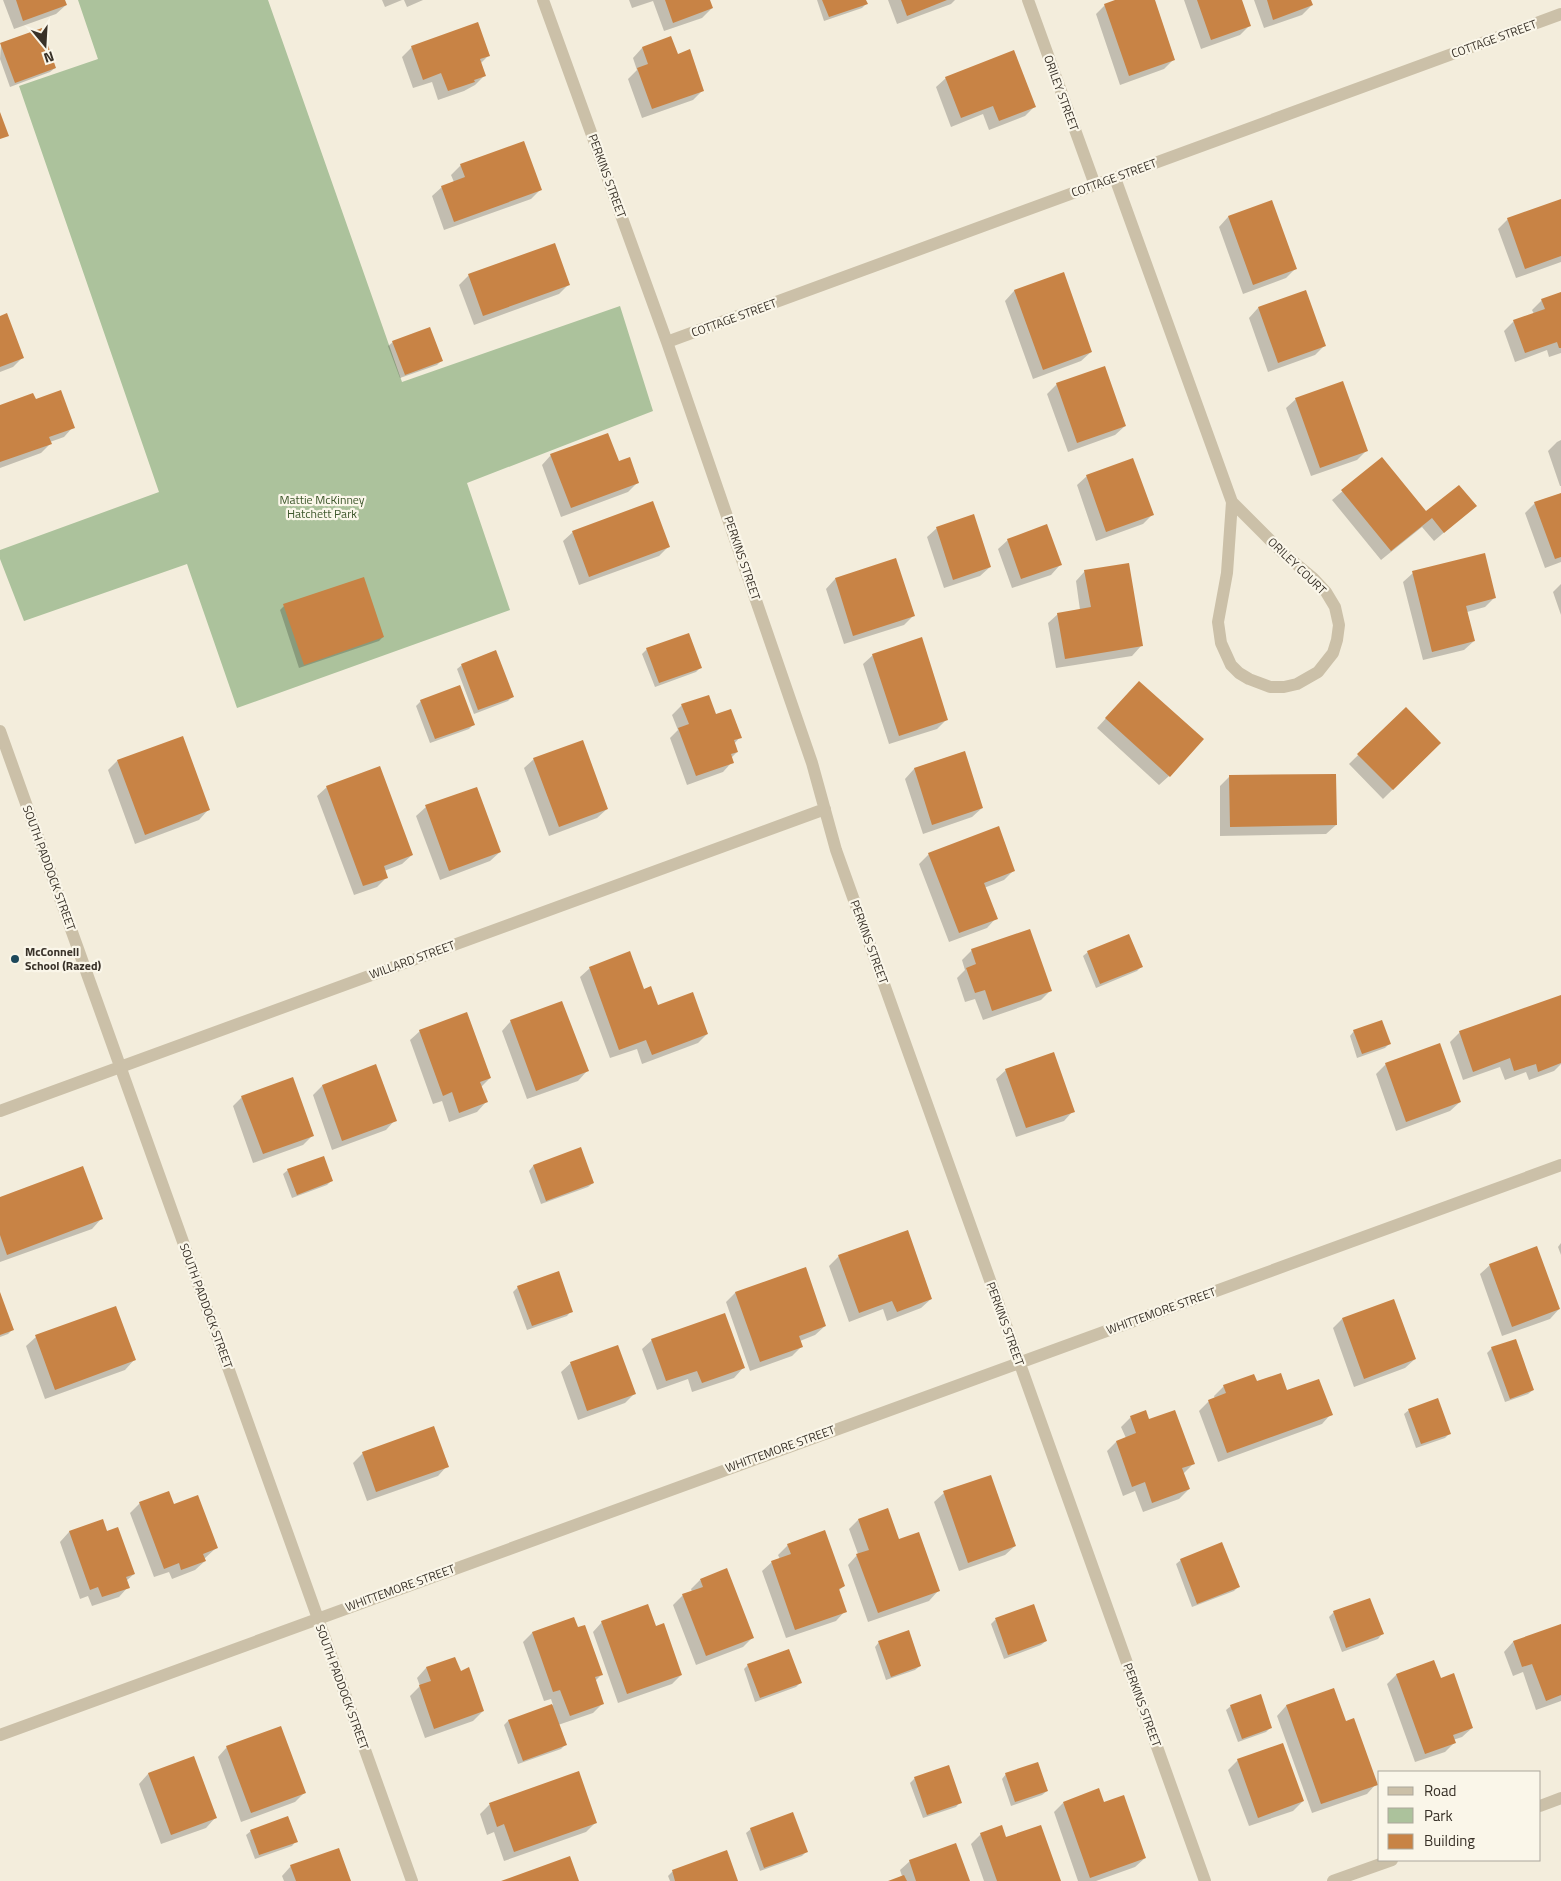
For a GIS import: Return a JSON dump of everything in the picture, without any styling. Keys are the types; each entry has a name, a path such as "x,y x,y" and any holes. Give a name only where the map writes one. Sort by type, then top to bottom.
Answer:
{"street":[{"name":"PERKINS STREET","path":"543,0 667,342 812,763 836,850 1205,1881"},
{"name":"ORILEY STREET","path":"1028,0 1095,185"},
{"name":"COTTAGE STREET","path":"667,342 1561,14"},
{"name":"ORILEY COURT","path":"1115,178 1232,502 1225,589 1218,622 1221,643 1231,665 1249,679 1270,687 1284,687 1297,684 1318,672 1332,653 1337,640 1339,625 1335,607 1326,592 1313,578 1282,553 1232,502"},
{"name":"SOUTH PADDOCK STREET","path":"0,731 412,1881"},
{"name":"WILLARD STREET","path":"0,1111 825,809"},
{"name":"WHITTEMORE STREET","path":"0,1735 1561,1165"},
{"path":"1541,1806 1561,1798"},
{"path":"1333,1881 1389,1861"}],"green space":[{"name":"Mattie McKinney Hatchett Park","path":"78,0 268,0 402,382 620,306 653,411 467,483 510,610 237,708 187,564 24,621 0,559 0,550 159,492 19,86 98,59"}],"building":[{"path":"16,0 65,0 67,5 23,21"},
{"path":"665,0 710,0 713,8 673,23"},
{"path":"822,0 866,0 868,4 829,17"},
{"path":"901,0 947,0 907,16"},
{"path":"1115,0 1155,0 1175,60 1129,76 1104,4"},
{"path":"1197,0 1242,0 1251,26 1211,40"},
{"path":"1267,0 1311,0 1313,5 1273,20"},
{"path":"478,22 490,56 480,59 486,76 474,80 475,82 448,91 441,73 423,80 411,46"},
{"path":"42,28 56,68 15,83 0,43"},
{"path":"671,36 678,54 690,49 704,91 652,109 637,68 648,64 642,47"},
{"path":"1014,50 1036,107 999,121 993,106 961,118 945,77"},
{"path":"0,112 9,136 0,139"},
{"path":"524,141 542,190 454,222 441,186 465,177 460,164"},
{"path":"1561,199 1561,256 1525,269 1507,218"},
{"path":"1272,200 1297,269 1253,285 1228,216"},
{"path":"555,243 570,285 483,316 468,274"},
{"path":"1064,272 1092,352 1043,370 1014,290"},
{"path":"1306,290 1326,346 1278,363 1258,307"},
{"path":"1561,292 1561,348 1559,348 1557,342 1525,353 1513,320 1545,309 1541,299"},
{"path":"7,313 24,358 0,367 0,316"},
{"path":"430,327 443,361 405,375 392,341"},
{"path":"1105,366 1126,426 1077,443 1056,383"},
{"path":"1343,381 1368,451 1320,468 1295,398"},
{"path":"61,390 75,428 49,437 52,444 0,462 0,405 33,393 36,399"},
{"path":"608,433 619,461 630,457 639,483 571,508 550,454"},
{"path":"1382,457 1426,511 1459,485 1477,506 1444,533 1432,518 1391,551 1341,490"},
{"path":"1133,458 1154,515 1106,532 1086,475"},
{"path":"1561,493 1561,557 1555,559 1534,502"},
{"path":"653,501 670,547 589,577 572,531"},
{"path":"974,514 991,567 953,580 936,527"},
{"path":"1047,524 1062,565 1021,579 1007,539"},
{"path":"1485,553 1496,598 1466,606 1475,641 1432,652 1412,571"},
{"path":"896,558 915,616 853,636 835,578"},
{"path":"1129,563 1143,646 1065,659 1057,613 1091,607 1084,570"},
{"path":"364,577 384,637 304,665 283,604"},
{"path":"689,633 702,668 659,683 646,648"},
{"path":"922,637 948,720 899,736 872,654"},
{"path":"496,650 514,697 478,710 461,664"},
{"path":"1139,681 1204,739 1170,777 1105,718"},
{"path":"460,685 475,725 435,739 420,700"},
{"path":"709,695 716,714 731,709 742,738 734,740 738,752 731,754 734,763 696,776 678,728 689,724 681,704"},
{"path":"1406,707 1441,743 1393,790 1357,754"},
{"path":"183,736 210,810 145,835 117,760"},
{"path":"583,740 608,809 559,827 533,758"},
{"path":"965,751 983,808 932,825 914,768"},
{"path":"380,766 413,855 384,866 388,878 363,886 326,786"},
{"path":"1336,774 1337,825 1230,827 1229,775"},
{"path":"477,787 501,852 449,871 425,805"},
{"path":"999,826 1015,871 984,883 998,919 959,933 928,853"},
{"path":"1030,929 1052,991 992,1011 985,990 975,993 966,968 976,964 971,949"},
{"path":"1129,934 1143,967 1100,984 1087,951"},
{"path":"630,951 644,989 651,986 658,1005 693,992 708,1034 652,1055 646,1040 619,1050 589,967"},
{"path":"1561,995 1561,1063 1538,1072 1536,1064 1514,1071 1510,1058 1473,1072 1459,1031"},
{"path":"562,1001 589,1071 536,1091 510,1020"},
{"path":"467,1012 491,1078 480,1082 488,1102 459,1113 452,1092 443,1096 419,1030"},
{"path":"1382,1020 1391,1044 1362,1054 1353,1030"},
{"path":"1440,1043 1461,1102 1406,1122 1385,1063"},
{"path":"1054,1052 1075,1112 1026,1128 1005,1069"},
{"path":"376,1064 397,1121 342,1141 322,1085"},
{"path":"293,1077 314,1136 263,1154 241,1096"},
{"path":"581,1147 594,1183 546,1201 533,1165"},
{"path":"324,1156 333,1181 297,1195 287,1169"},
{"path":"83,1166 103,1219 7,1255 0,1235 0,1197"},
{"path":"908,1230 932,1299 897,1312 892,1301 859,1313 838,1255"},
{"path":"1537,1246 1560,1309 1512,1327 1489,1264"},
{"path":"806,1267 826,1326 799,1336 803,1347 760,1362 735,1292"},
{"path":"559,1271 573,1312 532,1326 517,1286"},
{"path":"0,1292 14,1330 0,1335"},
{"path":"1394,1299 1416,1359 1364,1379 1342,1318"},
{"path":"116,1306 136,1360 55,1390 35,1335"},
{"path":"725,1313 745,1368 702,1383 697,1371 666,1381 651,1339"},
{"path":"1516,1339 1534,1390 1510,1399 1491,1347"},
{"path":"618,1345 636,1394 587,1411 570,1362"},
{"path":"1281,1373 1287,1390 1319,1379 1333,1415 1227,1453 1208,1400 1226,1393 1223,1385 1254,1374 1257,1381"},
{"path":"1438,1398 1451,1434 1421,1444 1408,1409"},
{"path":"1146,1410 1149,1419 1175,1410 1195,1464 1182,1468 1190,1489 1152,1503 1145,1482 1132,1487 1116,1441 1136,1433 1130,1416"},
{"path":"434,1426 449,1467 376,1492 362,1452"},
{"path":"991,1475 1016,1546 968,1563 943,1491"},
{"path":"169,1491 174,1504 198,1495 218,1548 203,1554 206,1561 181,1570 179,1563 164,1569 139,1502"},
{"path":"888,1508 899,1539 919,1532 940,1591 878,1613 856,1554 869,1550 858,1519"},
{"path":"103,1519 107,1531 118,1527 135,1574 126,1577 130,1588 102,1597 98,1587 90,1590 69,1531"},
{"path":"825,1530 845,1586 839,1589 847,1612 795,1630 771,1561 791,1554 787,1544"},
{"path":"1222,1542 1240,1587 1197,1604 1180,1559"},
{"path":"727,1568 754,1638 706,1656 682,1594 703,1587 700,1579"},
{"path":"1370,1598 1384,1634 1346,1648 1333,1611"},
{"path":"648,1604 656,1626 664,1623 682,1675 627,1694 601,1621"},
{"path":"1034,1604 1047,1641 1008,1655 995,1618"},
{"path":"574,1617 578,1627 585,1625 603,1675 595,1677 604,1704 570,1716 560,1690 553,1692 532,1632"},
{"path":"1561,1624 1561,1695 1546,1701 1532,1664 1522,1667 1513,1641"},
{"path":"909,1630 921,1666 891,1677 878,1641"},
{"path":"789,1649 802,1683 760,1698 747,1664"},
{"path":"455,1657 461,1671 469,1667 484,1711 434,1729 419,1685 431,1681 426,1667"},
{"path":"1434,1660 1441,1678 1454,1673 1473,1728 1453,1735 1456,1743 1425,1754 1396,1674"},
{"path":"1334,1688 1346,1721 1354,1718 1378,1785 1321,1804 1286,1705"},
{"path":"1261,1694 1272,1728 1242,1739 1230,1705"},
{"path":"552,1704 567,1745 523,1761 508,1720"},
{"path":"281,1726 306,1793 251,1813 226,1746"},
{"path":"1283,1743 1304,1801 1258,1818 1237,1759"},
{"path":"194,1756 217,1818 171,1835 148,1773"},
{"path":"1038,1762 1048,1791 1015,1802 1005,1773"},
{"path":"949,1765 962,1803 927,1815 914,1777"},
{"path":"579,1771 597,1823 514,1852 504,1824 497,1827 489,1803"},
{"path":"1099,1788 1104,1802 1124,1795 1146,1858 1090,1878 1063,1802"},
{"path":"793,1812 808,1852 764,1868 750,1828"},
{"path":"288,1816 298,1842 259,1855 250,1830"},
{"path":"1002,1825 1006,1837 1041,1825 1061,1881 997,1881 980,1833"},
{"path":"956,1843 970,1881 916,1881 909,1860"},
{"path":"339,1848 351,1881 296,1881 290,1865"},
{"path":"727,1850 738,1881 675,1881 672,1870"},
{"path":"570,1856 579,1881 501,1881"},
{"path":"904,1875 907,1881 888,1881"}],"place":[{"name":"McConnell School (Razed)","path":"15,959"}]}
